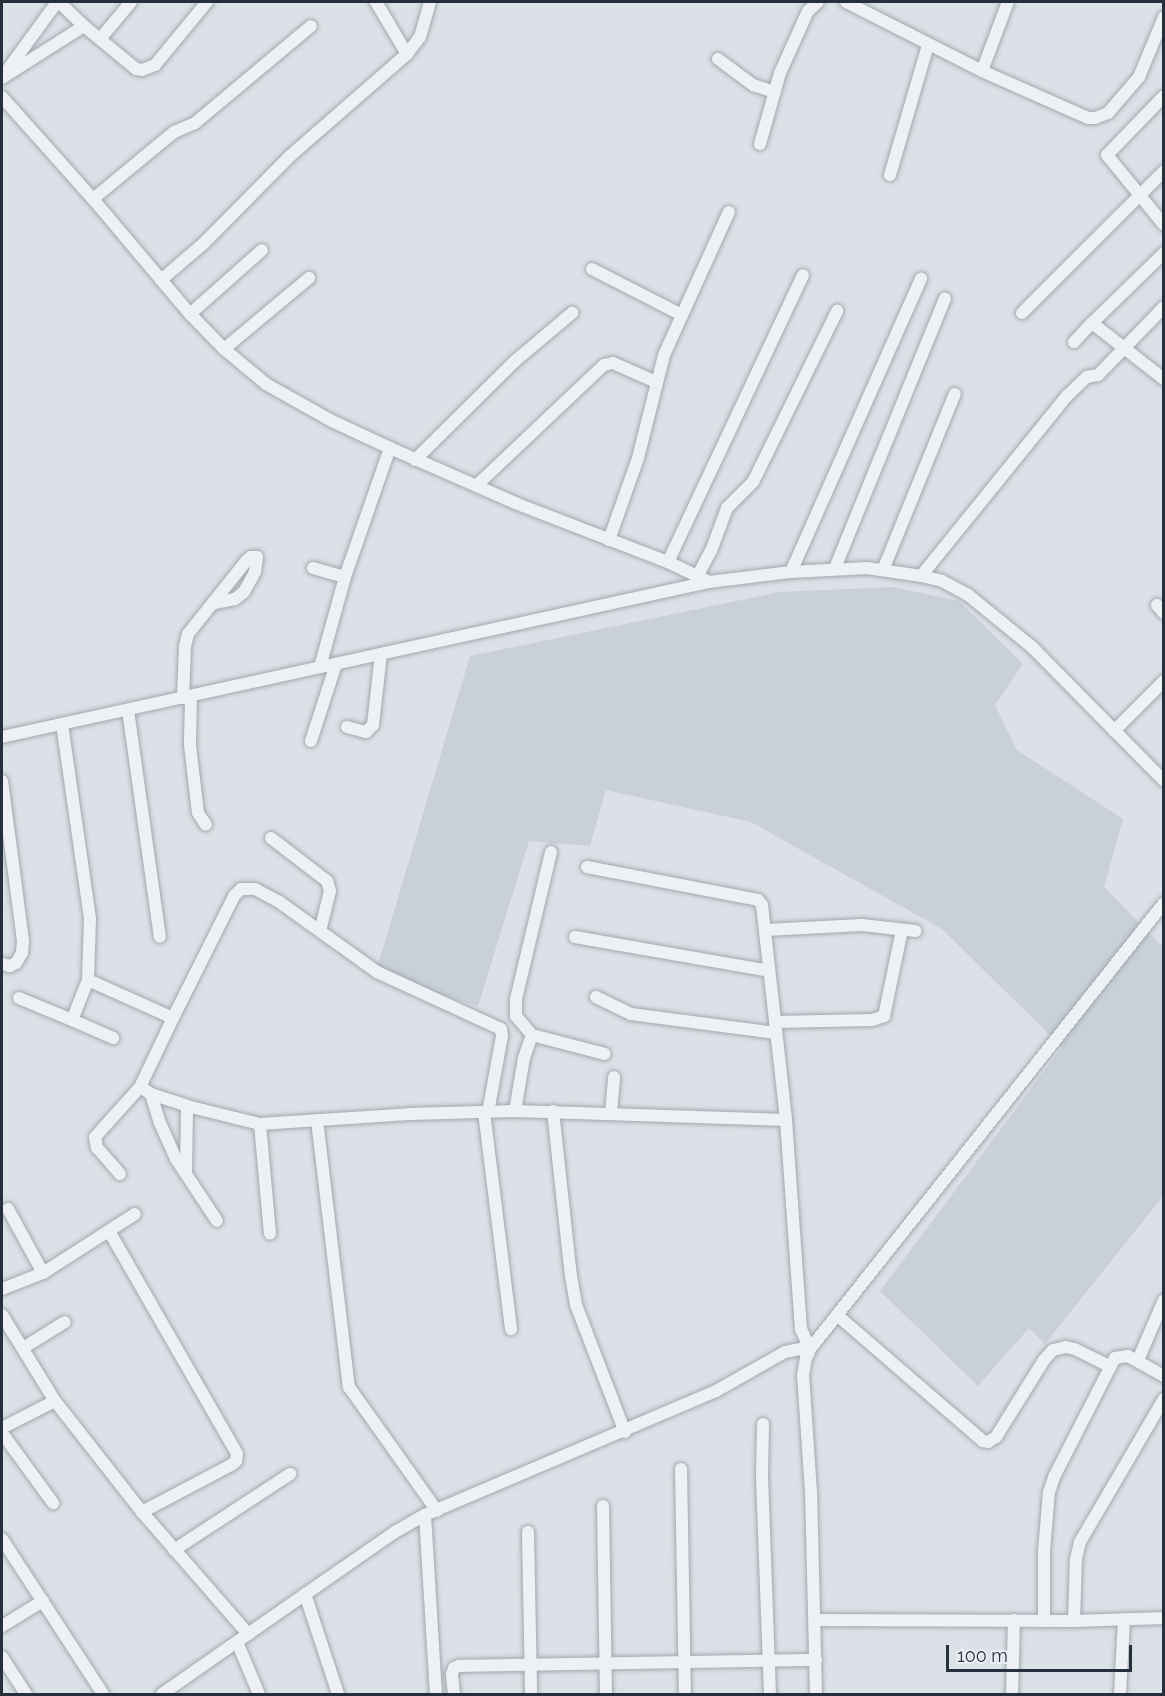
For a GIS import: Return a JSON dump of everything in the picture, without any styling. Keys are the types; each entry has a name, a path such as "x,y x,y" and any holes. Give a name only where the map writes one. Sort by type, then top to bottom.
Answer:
{"street":[{"path":"2,78 58,2 136,69 149,69 207,2"},
{"path":"100,39 131,2"},
{"path":"376,2 407,54"},
{"path":"161,280 204,243 290,156 407,54 420,37 430,2"},
{"path":"760,144 775,92 796,34 808,11 818,2"},
{"path":"846,2 906,30 928,45 982,71 1088,118 1101,117 1123,98 1139,77 1164,17"},
{"path":"982,71 1008,2"},
{"path":"2,78 84,26"},
{"path":"93,199 174,132 195,123 311,26"},
{"path":"890,175 928,45"},
{"path":"718,59 753,85 775,92"},
{"path":"1164,96 1107,154 1164,225"},
{"path":"2,98 93,199 190,314 244,367 288,398 415,460 668,562 703,579"},
{"path":"1022,313 1164,171"},
{"path":"609,540 638,458 656,382 682,315 729,212"},
{"path":"190,314 262,250"},
{"path":"1074,342 1164,254"},
{"path":"592,269 682,315"},
{"path":"668,562 803,275"},
{"path":"224,349 309,278"},
{"path":"791,572 921,278"},
{"path":"835,568 945,299"},
{"path":"921,576 1067,396 1087,377 1098,375 1164,307"},
{"path":"703,579 727,508 753,482 837,311"},
{"path":"415,460 515,362 572,313"},
{"path":"1092,324 1122,350 1164,379"},
{"path":"477,485 604,365 613,363 656,382"},
{"path":"883,570 955,394"},
{"path":"320,668 345,577 390,448"},
{"path":"313,568 345,577"},
{"path":"2,737 320,668 703,579 835,568 883,570 921,576 957,587 1032,647 1164,781"},
{"path":"206,825 198,813 190,744 185,646 188,634 214,603"},
{"path":"347,727 366,732 373,725 381,654"},
{"path":"311,741 336,664"},
{"path":"1114,731 1164,681"},
{"path":"128,710 159,937"},
{"path":"62,724 90,920 88,980 72,1020"},
{"path":"2,781 23,941 22,953 16,963 10,966 2,964"},
{"path":"271,838 327,880 330,891 320,931"},
{"path":"551,852 516,999 516,1016 532,1035 605,1054"},
{"path":"587,867 758,900 762,905 786,1119 801,1329 809,1351"},
{"path":"120,1174 97,1148 95,1137 145,1090 173,1018 234,896 247,887 262,893 377,972 501,1029 502,1036 486,1112 511,1329"},
{"path":"816,1695 809,1450 802,1375 809,1351 1164,903"},
{"path":"765,930 862,925 916,931"},
{"path":"596,997 631,1014 776,1028 872,1020 884,1016 902,930"},
{"path":"575,937 769,971"},
{"path":"88,980 173,1018"},
{"path":"19,998 113,1038"},
{"path":"515,1111 524,1058 532,1035"},
{"path":"611,1113 614,1077"},
{"path":"145,1090 187,1106 260,1124 515,1111 786,1119"},
{"path":"145,1090 176,1159 218,1221"},
{"path":"186,1173 187,1106"},
{"path":"553,1111 576,1305 625,1432"},
{"path":"317,1120 349,1387 431,1513 436,1695"},
{"path":"260,1124 270,1234"},
{"path":"8,1209 43,1274"},
{"path":"2,1289 43,1274 135,1214"},
{"path":"109,1231 237,1454 236,1461 231,1465 142,1512"},
{"path":"1138,1360 1164,1300"},
{"path":"2,1315 55,1401 142,1512 248,1635"},
{"path":"837,1315 988,1443 996,1437 1044,1360 1053,1350 1066,1347 1075,1349 1111,1367"},
{"path":"23,1348 65,1322"},
{"path":"162,1695 395,1532 431,1513 625,1432 716,1391 785,1352 801,1349 809,1351"},
{"path":"1044,1621 1044,1551 1050,1492 1055,1475 1115,1358 1120,1356 1138,1360 1164,1376"},
{"path":"1074,1621 1076,1559 1080,1542 1164,1399"},
{"path":"2,1428 55,1401"},
{"path":"763,1424 762,1478 770,1695"},
{"path":"2,1433 53,1503"},
{"path":"681,1469 685,1695"},
{"path":"174,1550 290,1474"},
{"path":"603,1506 606,1695"},
{"path":"528,1532 531,1695"},
{"path":"2,1539 103,1695"},
{"path":"305,1594 338,1695"},
{"path":"2,1626 43,1601"},
{"path":"815,1620 1074,1621 1164,1618"},
{"path":"1120,1695 1124,1619"},
{"path":"1012,1695 1014,1620"},
{"path":"237,1642 259,1695"},
{"path":"2,1657 26,1695"},
{"path":"454,1695 454,1668 816,1660"}],"shaded area":[{"path":"892,587 959,601 1023,664 995,705 1017,750 1123,819 1104,887 1163,947 1163,1196 1045,1344 1029,1328 978,1386 880,1291 1062,1047 942,929 751,822 606,790 590,846 529,841 478,1006 375,975 470,656 780,592"}]}
